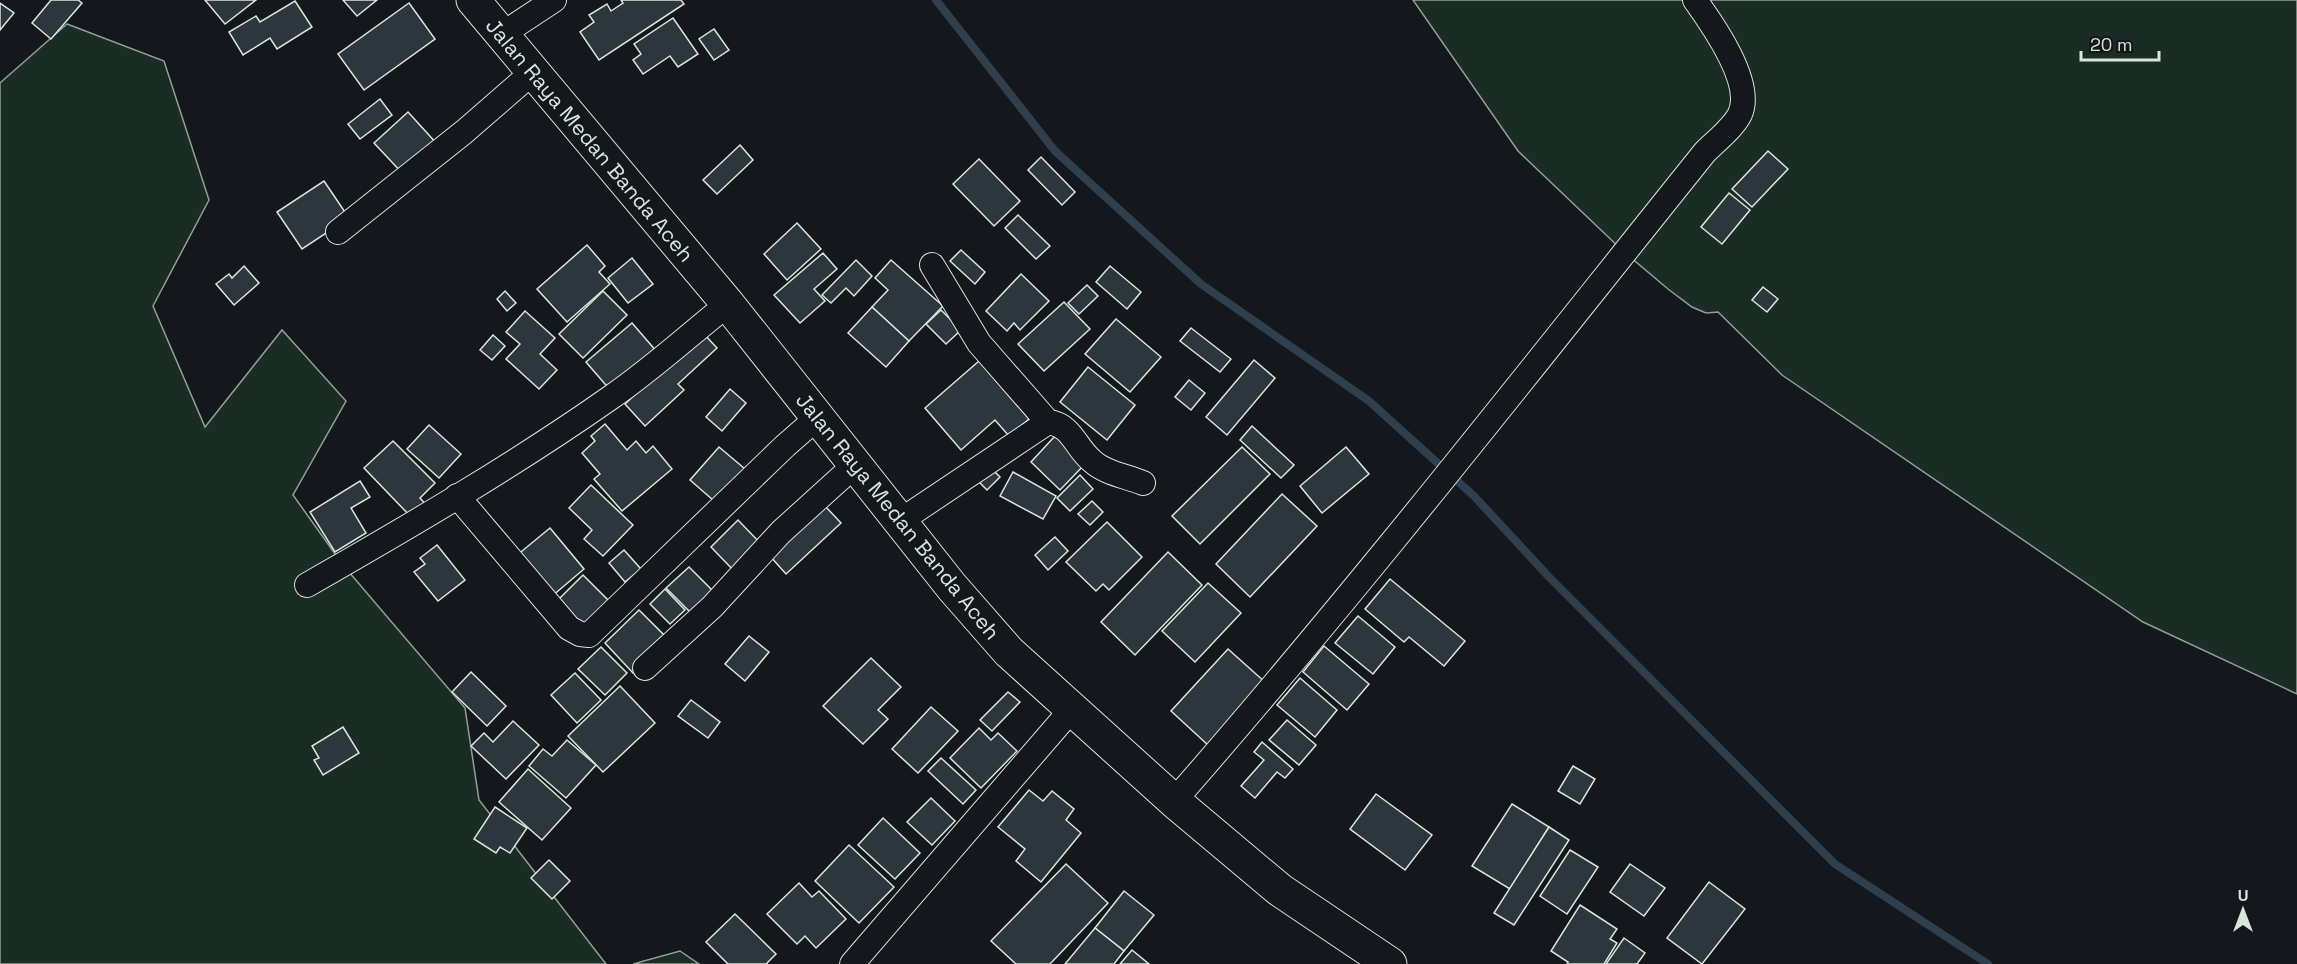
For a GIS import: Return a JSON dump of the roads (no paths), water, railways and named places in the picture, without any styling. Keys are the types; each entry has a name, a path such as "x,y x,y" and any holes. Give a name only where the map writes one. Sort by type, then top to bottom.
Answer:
{"highway":[{"name":"Jalan Raya Medan Banda Aceh","path":"473,0 728,304 952,587 1009,652 1174,801 1280,890 1390,964"}],"street":[{"path":"501,35 554,0"},
{"path":"1174,801 1259,703 1416,514 1705,152 1737,119 1743,100 1742,86 1723,40 1695,0"},
{"path":"338,232 464,132 533,72"},
{"path":"932,265 979,343 1048,422 1062,425 1091,461 1105,470 1143,483"},
{"path":"307,585 540,445 612,397 728,304"},
{"path":"457,496 569,628 580,634 589,635 817,418"},
{"path":"900,521 1048,422"},
{"path":"645,668 712,607 781,532 855,465"},
{"path":"852,964 1072,709"}],"waterway":[{"path":"936,0 1055,151 1201,284 1369,401 1474,496 1549,577 1835,864 1988,964"}]}
